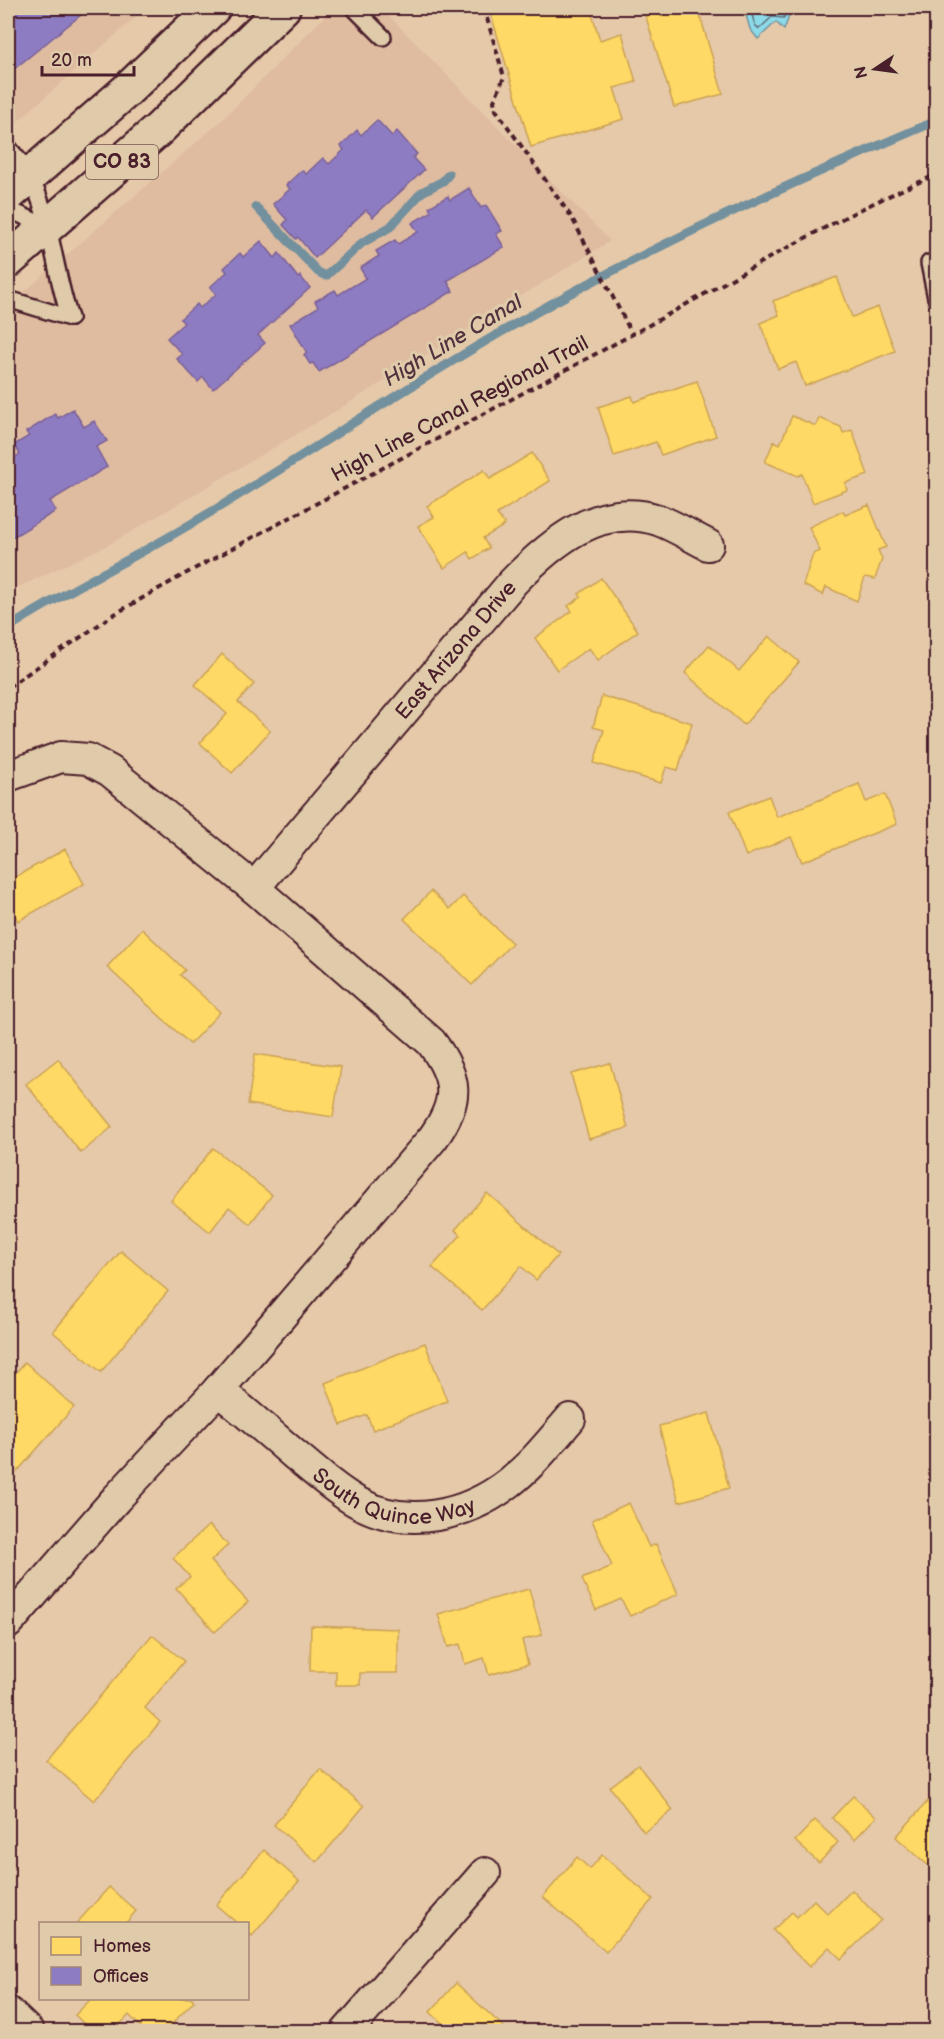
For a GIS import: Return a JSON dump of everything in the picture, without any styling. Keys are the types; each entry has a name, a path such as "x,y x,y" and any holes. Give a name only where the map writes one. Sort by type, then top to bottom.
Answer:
{"main road":[{"name":"CO 83","path":"19,185 147,72 213,8"},
{"name":"CO 83","path":"8,261 195,95 283,8"}],"street":[{"name":"East Arizona Drive","path":"254,888 513,582 558,540 578,528 599,521 638,516 658,520 708,545"},
{"path":"8,776 61,757 88,759 110,771 254,888 431,1042 446,1062 453,1089 449,1117 433,1138 218,1390 137,1476 8,1623"},
{"name":"South Quince Way","path":"218,1390 336,1488 376,1510 406,1517 432,1516 458,1511 482,1502 531,1463 570,1419"},
{"path":"346,2031 485,1873"},
{"path":"8,2012 29,2031"}],"lane":[{"path":"354,8 383,38"},
{"path":"8,147 19,185 47,227 58,279 70,318 8,298"},
{"path":"8,209 47,227"},
{"path":"929,263 936,298"}],"path":[{"path":"484,8 504,77 494,101 496,110 551,186 579,231 632,334"},
{"name":"High Line Canal Regional Trail","path":"8,687 113,615 183,575 799,242 878,201 936,175"}],"shaded area":[{"path":"8,8 146,8 8,130"},
{"path":"333,8 381,8 610,241 339,409 110,544 8,592 8,306 221,121"}],"water":[{"path":"744,8 792,8 784,30 776,22 758,39 750,29"}],"building: Homes":[{"path":"489,8 590,8 600,40 622,33 636,82 614,88 624,119 531,147"},
{"path":"654,8 702,8 699,12 723,94 674,107 645,14 654,11"},
{"path":"837,277 852,317 878,307 895,351 805,386 796,362 778,369 760,323 779,315 773,301"},
{"path":"697,381 716,436 661,455 656,442 614,456 598,407 632,396 634,402"},
{"path":"792,416 816,426 819,418 841,427 843,433 852,430 868,475 845,483 847,490 813,503 802,474 798,476 765,462 774,441 780,444"},
{"path":"532,453 550,481 497,514 505,525 483,538 489,548 472,559 468,552 444,568 418,526 434,517 427,506 484,470 490,479"},
{"path":"869,505 886,547 878,550 882,559 875,579 865,577 857,601 826,587 823,595 803,585 813,554 820,551 809,527 843,511 845,515"},
{"path":"601,578 638,631 598,660 589,648 557,670 535,638 572,611 568,606 581,597 579,594"},
{"path":"769,636 799,662 744,725 685,673 709,645 739,671"},
{"path":"222,654 254,684 238,702 270,731 232,773 200,743 227,714 195,685"},
{"path":"602,696 692,723 678,770 666,767 661,783 594,763 604,730 593,727"},
{"path":"859,784 866,802 885,794 897,824 802,862 791,837 746,856 729,812 769,796 777,817"},
{"path":"65,849 84,884 18,921 8,902 8,881"},
{"path":"431,891 450,909 463,896 512,943 472,985 404,919"},
{"path":"142,929 185,970 180,975 220,1012 190,1044 107,967"},
{"path":"255,1054 341,1067 333,1117 248,1104"},
{"path":"58,1059 112,1127 81,1153 26,1084"},
{"path":"610,1063 628,1128 589,1139 571,1074"},
{"path":"213,1148 272,1195 250,1224 229,1207 210,1232 171,1201"},
{"path":"487,1193 558,1255 536,1280 521,1266 482,1310 432,1267 461,1235 455,1230"},
{"path":"121,1251 168,1291 101,1372 53,1332"},
{"path":"425,1343 447,1401 373,1430 367,1415 341,1425 325,1383"},
{"path":"25,1362 74,1407 14,1475 8,1468 8,1382"},
{"path":"709,1413 729,1488 679,1502 659,1426"},
{"path":"629,1503 649,1547 656,1544 678,1594 630,1616 621,1599 596,1610 582,1579 612,1566 592,1520"},
{"path":"209,1525 228,1545 211,1561 248,1602 215,1632 176,1588 190,1577 173,1558"},
{"path":"529,1589 542,1635 522,1640 528,1664 489,1675 484,1658 465,1664 460,1644 448,1647 438,1614"},
{"path":"311,1626 398,1629 398,1673 360,1673 360,1685 336,1685 336,1671 310,1671"},
{"path":"152,1635 184,1661 145,1708 160,1722 94,1801 46,1760"},
{"path":"638,1765 673,1810 644,1832 610,1787"},
{"path":"320,1769 364,1806 317,1862 274,1825"},
{"path":"936,1792 936,1860 930,1867 896,1837"},
{"path":"853,1796 876,1817 855,1839 832,1818"},
{"path":"815,1820 838,1842 819,1863 795,1841"},
{"path":"264,1850 299,1881 252,1936 249,1933 249,1922 236,1922 216,1905"},
{"path":"602,1855 653,1899 606,1952 543,1897 577,1857 590,1869"},
{"path":"109,1887 136,1911 127,1922 78,1922"},
{"path":"852,1890 881,1920 841,1959 829,1947 809,1967 773,1930 792,1912 797,1917 814,1900 828,1914"},
{"path":"456,1983 509,2032 452,2032 430,2012"},
{"path":"90,2000 194,2001 164,2032 146,2032 129,2015 113,2032 92,2032 75,2015"}],"building: Offices":[{"path":"8,8 85,8 87,10 8,74"},
{"path":"377,120 392,136 397,131 417,154 413,158 424,170 373,217 366,210 315,258 298,237 296,239 283,225 287,220 273,204 290,189 286,185 302,170 306,174 323,158 329,164 344,150 341,146 357,130 361,135"},
{"path":"469,188 481,208 486,205 502,231 496,234 504,247 447,281 453,291 319,372 304,355 307,353 290,324 318,307 315,301 335,290 338,295 366,278 360,268 379,256 376,251 395,240 398,244 418,232 412,223 431,212 429,207 448,196 450,200"},
{"path":"261,241 275,258 279,253 298,278 300,276 310,288 258,335 265,343 213,389 203,377 198,382 177,359 182,354 167,338 184,323 180,319 197,304 200,308 216,294 210,287 227,272 224,268 240,253 243,257"},
{"path":"73,409 84,427 94,421 107,441 96,447 107,467 50,501 56,511 8,540 8,462 20,454 14,445 29,436 26,432 55,414 58,418"}],"waterway":[{"name":"High Line Canal","path":"8,628 184,528 434,372 570,294 725,215 936,121"},
{"path":"256,207 318,272 326,276 362,243 390,227 422,192 443,181 449,174"}]}
